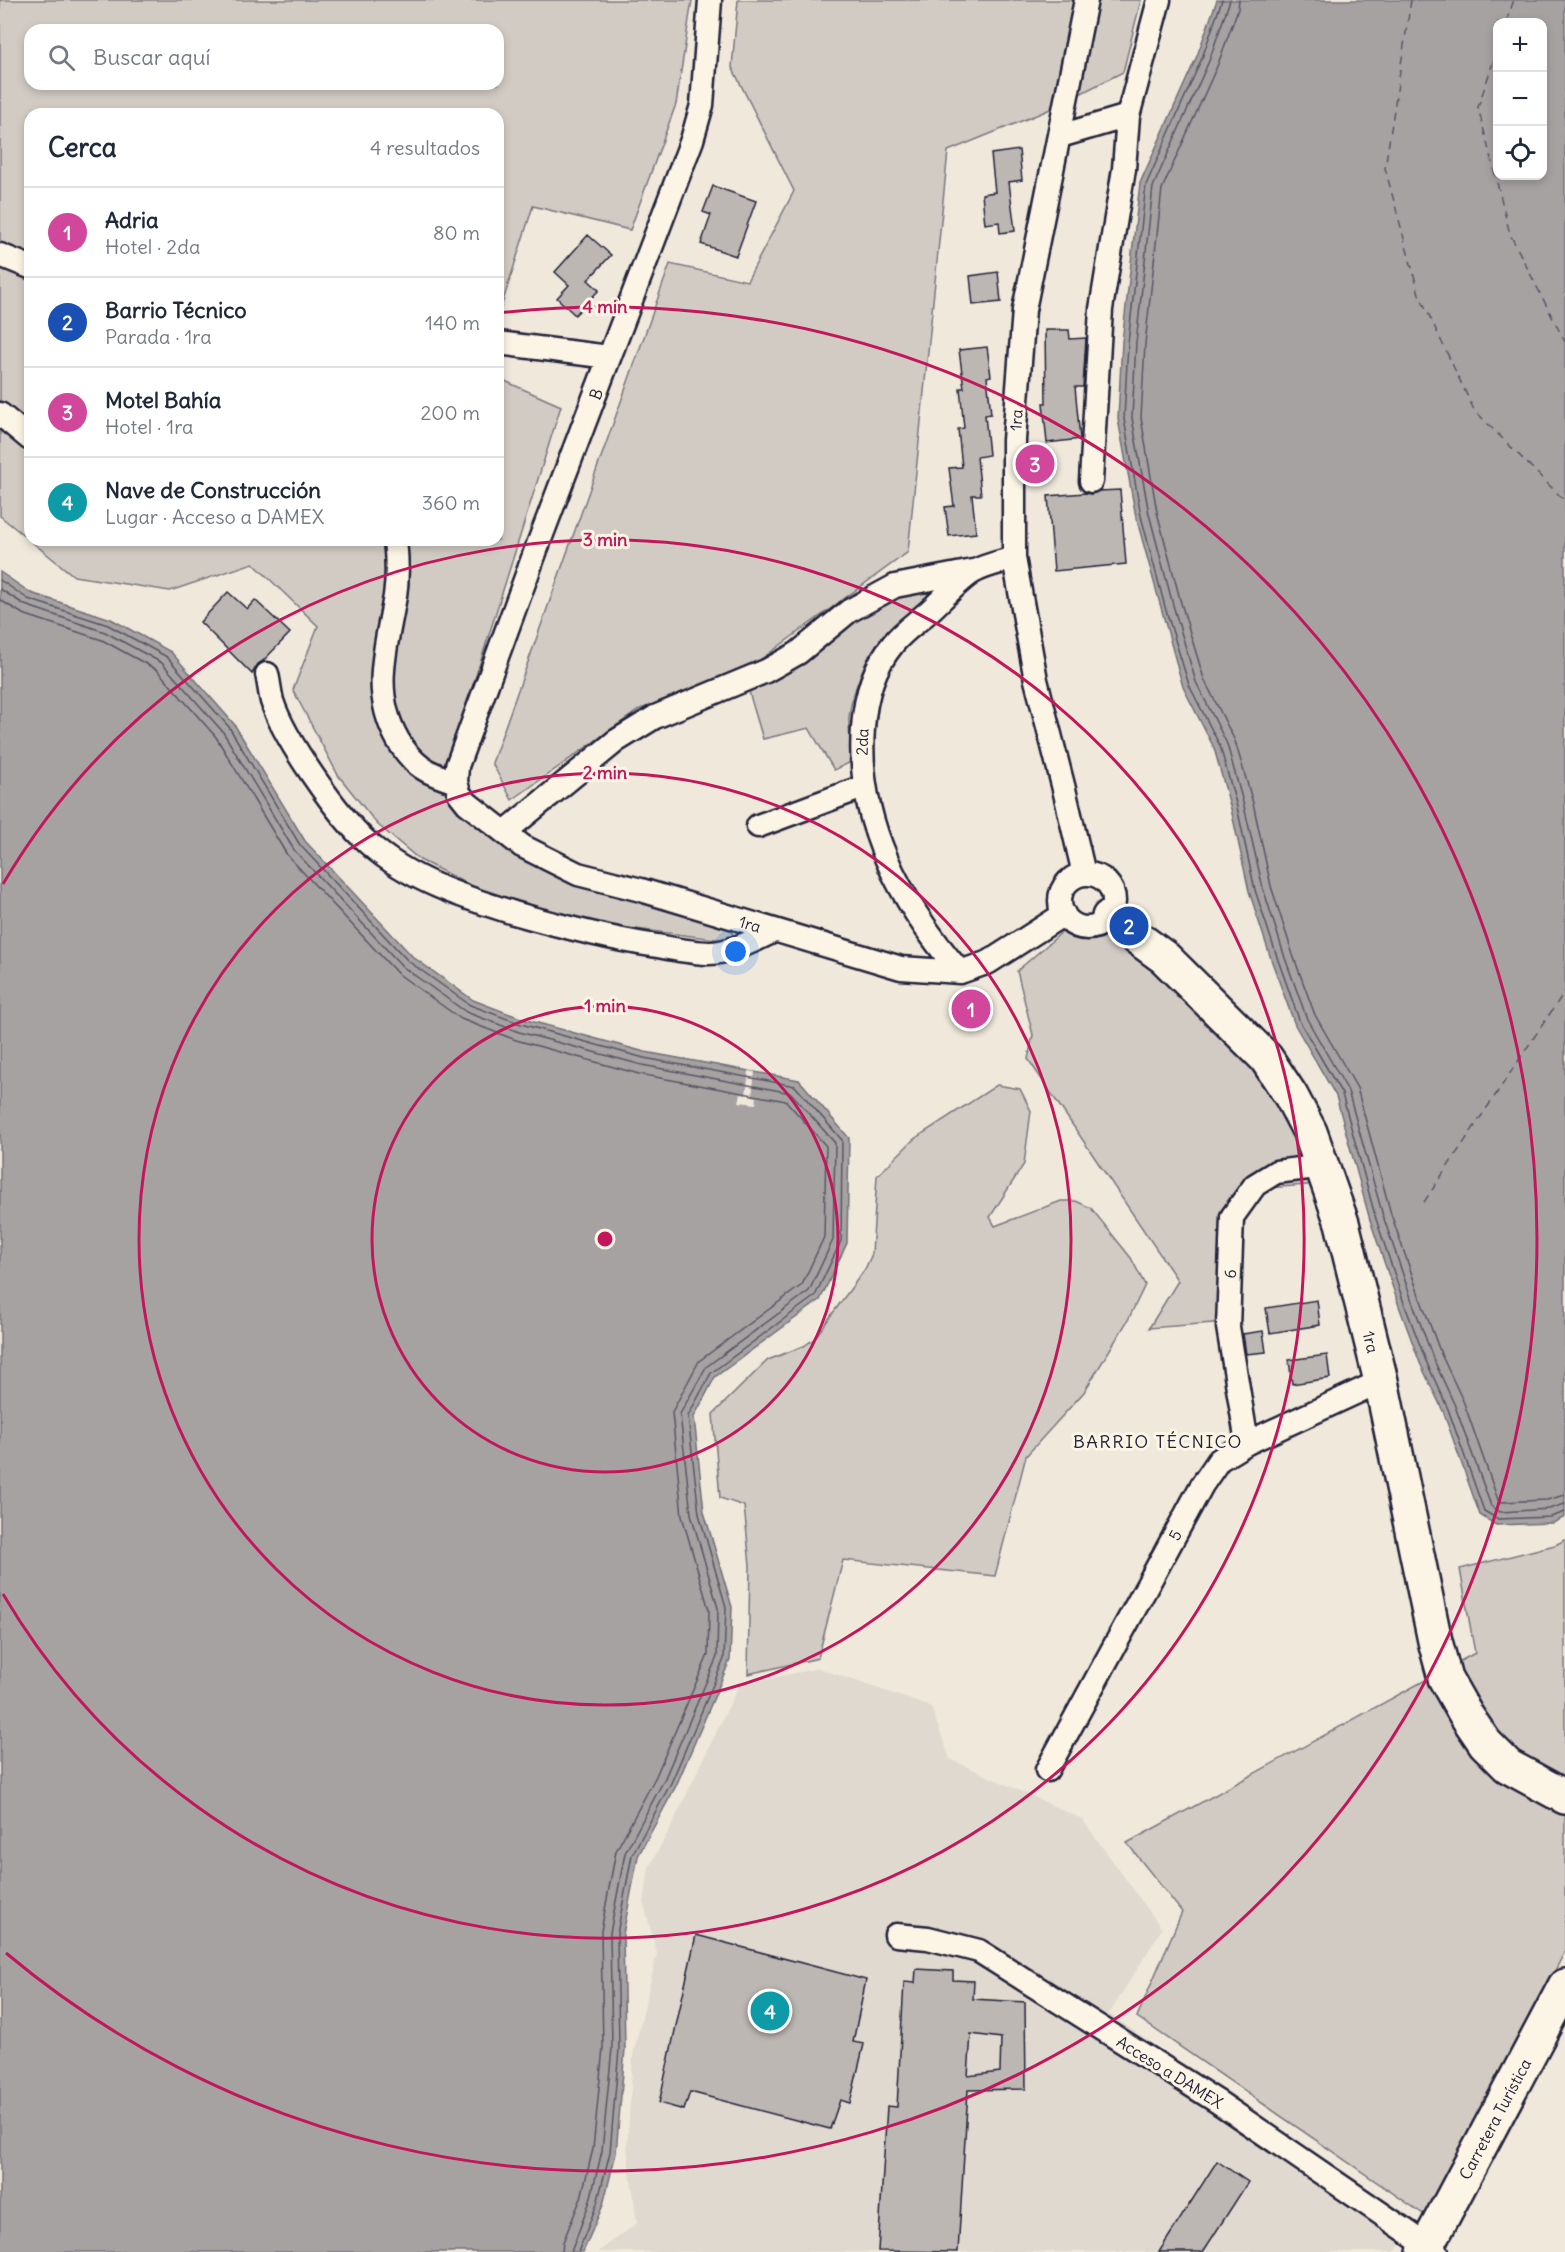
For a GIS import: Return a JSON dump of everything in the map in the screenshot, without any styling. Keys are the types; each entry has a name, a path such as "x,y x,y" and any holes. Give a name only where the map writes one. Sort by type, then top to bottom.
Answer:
{"street":[{"name":"B","path":"456,783 457,766 692,140 702,105 710,0"},
{"name":"1ra","path":"1084,874 1036,680 1014,558 1014,440 1024,310 1086,0"},
{"path":"1090,481 1101,309 1124,169 1128,116 1159,0"},
{"path":"1060,136 1128,116"},
{"path":"0,255 24,265"},
{"path":"504,343 609,357"},
{"path":"0,414 24,434"},
{"path":"396,546 396,595 386,638 382,675 383,700 390,726 408,756 430,774 456,783"},
{"name":"2da","path":"960,972 936,944 900,887 878,837 863,787 861,752 863,719 872,678 893,643 973,571 1014,558"},
{"path":"505,832 616,741 655,717 766,672 798,652 849,611 895,586 973,571"},
{"path":"267,674 272,702 287,733 313,775 343,815 368,843 397,865 435,886 561,927 674,949 711,953 752,942 774,931"},
{"name":"1ra","path":"456,783 459,793 468,802 530,851 578,874 641,890 901,968 960,972 988,962 1064,914"},
{"path":"758,826 863,787"},
{"path":"1084,874 1094,874 1104,879 1111,887 1114,897 1114,907 1109,917 1101,924 1091,927 1080,927 1071,922 1064,914 1060,904 1061,894 1066,884 1074,877 1084,874"},
{"name":"1ra","path":"1109,917 1165,958 1266,1058 1291,1096 1310,1132 1324,1166 1342,1223 1381,1382 1435,1641 1445,1678 1485,1743 1508,1766 1565,1797"},
{"name":"6","path":"1247,1443 1228,1327 1232,1216 1255,1185 1276,1172 1324,1166"},
{"name":"5","path":"1047,1770 1202,1485 1219,1461 1247,1443 1381,1382"},
{"name":"Acceso a DAMEX","path":"896,1935 928,1938 979,1951 1218,2102 1430,2249"},
{"name":"Carretera Turística","path":"1430,2249 1565,1986"}],"shaded area":[{"path":"0,0 692,0 676,104 630,230 533,206 504,298 504,108 24,108 24,535 0,516"},
{"path":"738,0 1141,0 1123,72 1046,111 948,151 908,552 738,676 640,709 512,800 492,763 670,264 747,281 794,191 732,67"},
{"path":"504,381 561,406 452,752 482,825 731,927 733,936 723,940 604,925 550,913 488,894 420,860 377,824 338,775 293,690 318,626 253,563 170,591 74,576 37,546 504,546"},
{"path":"919,588 927,593 930,600 894,626 882,638 868,659 858,683 849,717 851,751 849,763 834,770 809,728 763,739 749,692 781,675 882,604"},
{"path":"1062,932 1083,940 1111,935 1199,1008 1269,1085 1318,1184 1268,1188 1223,1214 1226,1322 1149,1328 1178,1281 1028,1059 1033,1035 1017,971"},
{"path":"997,1085 1020,1089 1031,1111 1024,1164 990,1217 995,1226 1061,1201 1076,1201 1091,1208 1131,1258 1145,1285 1128,1320 1084,1392 1026,1456 995,1576 843,1560 818,1658 748,1674 750,1565 744,1506 720,1498 713,1414 768,1360 804,1346 814,1339 865,1269 872,1254 877,1176 914,1139"},
{"path":"1565,1540 1565,1951 1429,2218 1137,2017 1182,1912 1127,1843 1475,1653 1460,1569 1555,1545"},
{"path":"818,1668 931,1707 950,1759 1082,1819 1162,1929 1109,2014 1413,2223 1395,2252 598,2252 637,2223 627,2148 633,2055 657,1954 644,1904 649,1867 671,1827 739,1685"}],"water":[{"path":"1217,0 1565,0 1565,1517 1553,1523 1496,1525 1480,1515 1443,1411 1420,1363 1399,1306 1370,1220 1336,1096 1295,1025 1272,962 1249,891 1231,809 1214,748 1183,687 1136,517 1118,419 1122,342 1140,183 1197,56"},
{"path":"0,572 31,593 111,619 171,652 234,724 305,841 413,957 473,1000 523,1019 645,1052 799,1080 849,1138 847,1243 820,1300 715,1377 694,1417 704,1512 732,1607 730,1660 676,1786 638,1856 623,1934 625,2049 616,2153 603,2205 583,2252 0,2252"}],"pier":[{"path":"749,1071 755,1072 752,1096 757,1097 756,1104 739,1102 741,1094 746,1095"}],"building":[{"path":"1019,150 1022,180 1009,182 1015,231 1000,233 999,222 985,224 982,194 995,192 991,154"},
{"path":"713,186 756,201 736,256 701,244 711,215 703,212"},
{"path":"588,235 611,255 588,280 599,290 575,315 557,298 569,285 555,272"},
{"path":"998,272 1001,302 973,305 970,276"},
{"path":"1045,330 1069,330 1070,339 1086,338 1083,387 1075,387 1080,439 1047,443 1043,403 1046,403"},
{"path":"987,347 991,376 987,377 991,414 985,415 989,455 977,457 981,495 972,495 976,533 949,536 945,507 954,506 949,468 962,467 958,429 964,428 960,388 964,388 959,350"},
{"path":"1120,490 1126,564 1054,571 1048,496"},
{"path":"228,592 247,609 255,600 290,633 258,664 252,674 200,622"},
{"path":"1317,1300 1320,1325 1270,1333 1266,1308"},
{"path":"1263,1331 1266,1352 1246,1354 1243,1334"},
{"path":"1327,1355 1330,1378 1292,1384 1289,1360"},
{"path":"696,1935 866,1980 853,2042 864,2044 850,2103 840,2100 830,2129 690,2092 684,2110 659,2103"},
{"path":"916,1969 953,1971 953,1980 974,1981 973,1999 1025,2002 1026,2089 968,2090 958,2252 878,2251 887,2106 897,2107 904,1982 915,1983","holes":["971,2034 1001,2038 1000,2072 968,2076"]},
{"path":"1217,2161 1248,2182 1203,2252 1159,2252"}],"ferry route":[{"path":"1411,0 1385,168 1419,294 1474,410 1565,501"},
{"path":"1507,18 1514,0"},
{"path":"1493,63 1478,107 1510,234 1565,342"},
{"path":"1424,1202 1565,991"}],"place":[{"name":"Motel Bahía","path":"1035,464"},
{"name":"Barrio Técnico","path":"1129,926"},
{"name":"Adria","path":"971,1009"},
{"name":"Nave de Construcción","path":"770,2011"}],"district":[{"name":"BARRIO TÉCNICO","path":"1158,1442"}]}
